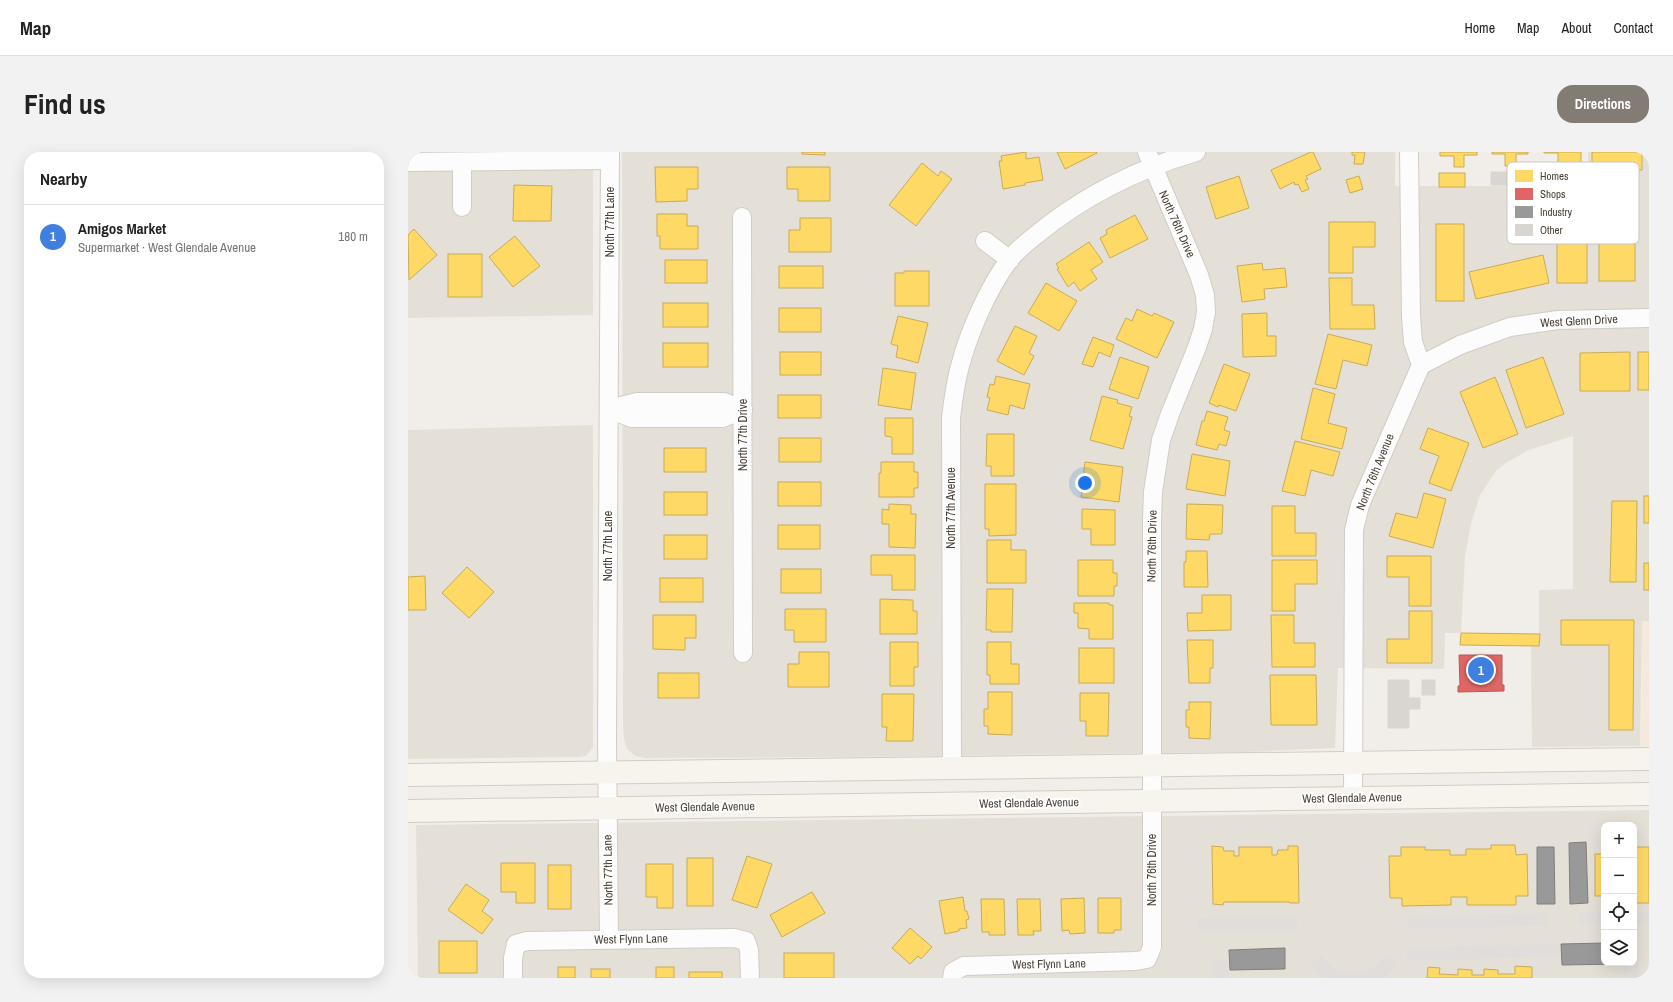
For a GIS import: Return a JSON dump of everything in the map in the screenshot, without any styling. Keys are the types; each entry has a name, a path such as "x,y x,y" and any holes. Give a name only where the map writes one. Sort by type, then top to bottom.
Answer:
{"main road":[{"path":"408,775 1649,759"},
{"name":"West Glendale Avenue","path":"408,810 1649,794"}],"street":[{"name":"North 77th Avenue","path":"952,768 951,418 958,371 965,349 983,305 1010,260 1046,227 1078,204 1114,184 1150,160 1196,152"},
{"path":"1409,152 1411,316 1413,342 1421,365"},
{"path":"408,162 462,162 610,156"},
{"name":"North 77th Lane","path":"609,939 607,772 610,156"},
{"name":"North 76th Drive","path":"1147,959 1152,947 1152,520 1154,484 1161,440 1197,347 1206,312 1205,295 1199,275 1150,160"},
{"path":"462,162 462,207"},
{"name":"North 77th Drive","path":"742,217 743,653"},
{"path":"985,241 1010,260"},
{"name":"West Glenn Drive","path":"1421,365 1460,345 1510,327 1558,320 1649,318"},
{"name":"North 76th Avenue","path":"1352,798 1354,530 1360,505 1421,365"},
{"path":"609,409 637,402 724,402 743,410"},
{"name":"West Flynn Lane","path":"513,978 513,958 516,944 527,941 734,938 746,941 750,950 750,978"},
{"name":"West Flynn Lane","path":"952,975 964,966 1136,961 1147,959"}],"shaded area":[{"path":"408,152 593,152 593,315 408,318"},
{"path":"622,152 1395,152 1395,186 1507,186 1507,244 1639,244 1639,162 1588,162 1588,152 1649,152 1649,621 1642,621 1640,746 1532,747 1531,646 1539,646 1539,590 1573,589 1573,436 1529,450 1507,462 1496,471 1480,495 1471,524 1465,556 1461,633 1445,633 1444,669 1338,668 1335,748 1244,752 644,758 635,756 627,749 624,739"},
{"path":"593,425 593,747 586,756 578,757 408,759 408,430"},
{"path":"1642,621 1649,621 1649,746 1640,746 1642,712"},
{"path":"1649,810 1649,978 418,978 416,825"},
{"path":"1601,911 1601,924 1578,925 1578,912"},
{"path":"1637,911 1649,911 1649,923 1637,924"},
{"path":"1547,913 1547,926 1409,928 1408,916"},
{"path":"1297,916 1297,931 1197,931 1197,918"},
{"path":"1560,944 1559,957 1407,960 1407,947"},
{"path":"1637,952 1639,952 1639,978 1625,978 1624,966 1637,966"},
{"path":"1387,954 1398,962 1385,978 1323,978 1310,964 1321,956 1332,967 1345,973 1356,974 1376,966"},
{"path":"1227,960 1228,978 1213,978 1212,961"}],"building: Homes":[{"path":"802,152 825,152 825,155 802,154"},
{"path":"1026,152 1026,159 1039,157 1043,180 1003,189 999,161 1002,161 1001,156"},
{"path":"1057,152 1096,152 1097,153 1065,169"},
{"path":"1313,152 1321,169 1306,176 1308,179 1305,180 1309,189 1302,192 1298,184 1295,185 1294,182 1280,189 1271,170"},
{"path":"1352,152 1365,152 1363,164 1354,164 1355,155 1352,155"},
{"path":"1440,152 1477,152 1477,155 1464,155 1464,167 1454,167 1454,156 1440,156"},
{"path":"1492,152 1528,152 1528,154 1516,154 1516,162 1507,162 1507,166 1505,166 1505,154 1492,154"},
{"path":"1581,152 1581,162 1558,162 1558,153 1544,153"},
{"path":"1592,152 1642,152 1642,170 1639,170 1639,162 1592,162"},
{"path":"922,163 938,176 941,171 952,179 916,226 889,205"},
{"path":"655,167 698,167 698,189 687,189 687,201 656,202"},
{"path":"787,167 830,167 830,201 798,201 798,189 787,189"},
{"path":"1439,173 1465,173 1465,187 1439,187"},
{"path":"1239,176 1249,208 1216,219 1206,187"},
{"path":"1359,176 1363,189 1350,193 1346,180"},
{"path":"514,185 552,186 551,221 513,221"},
{"path":"657,214 687,214 687,226 698,226 698,249 660,249 660,236 657,236"},
{"path":"1135,215 1148,239 1110,258 1100,238 1107,234 1106,230"},
{"path":"800,218 831,218 831,252 789,252 789,230 800,230"},
{"path":"1329,222 1375,222 1375,247 1353,247 1353,273 1329,273"},
{"path":"1436,224 1464,224 1464,301 1436,301"},
{"path":"414,229 437,255 409,280 408,235"},
{"path":"515,236 540,266 513,287 489,257"},
{"path":"1089,242 1103,262 1091,270 1097,279 1080,291 1074,282 1068,287 1057,269 1059,268 1056,264"},
{"path":"1557,244 1587,244 1587,283 1557,283"},
{"path":"1599,244 1635,244 1635,281 1599,281"},
{"path":"448,254 482,254 482,297 448,297"},
{"path":"1543,255 1549,283 1476,299 1469,272"},
{"path":"665,260 707,260 707,283 665,283"},
{"path":"1262,263 1263,270 1285,268 1287,287 1264,289 1265,299 1242,302 1237,266"},
{"path":"779,266 823,266 823,288 779,288"},
{"path":"904,271 929,271 929,306 895,306 895,273 904,273"},
{"path":"1329,278 1352,278 1352,305 1374,305 1375,329 1330,329"},
{"path":"1046,283 1077,301 1059,331 1028,313"},
{"path":"663,303 708,303 708,327 663,327"},
{"path":"779,308 821,308 821,332 779,332"},
{"path":"1137,309 1152,316 1154,313 1174,322 1157,358 1116,339 1126,318 1132,321"},
{"path":"1267,313 1267,336 1276,336 1276,356 1243,357 1242,314"},
{"path":"898,316 928,323 918,363 896,357 898,346 891,344"},
{"path":"1015,326 1037,336 1029,353 1034,356 1024,375 997,361"},
{"path":"1328,334 1372,345 1367,366 1343,360 1336,389 1315,384"},
{"path":"1093,337 1114,345 1110,357 1099,352 1093,367 1082,364"},
{"path":"663,343 708,343 708,367 663,367"},
{"path":"780,352 821,352 821,375 780,375"},
{"path":"1630,352 1630,391 1580,391 1580,353"},
{"path":"1638,352 1649,352 1649,390 1638,390"},
{"path":"1120,357 1149,367 1138,399 1109,389"},
{"path":"1543,357 1564,414 1526,428 1506,370"},
{"path":"1224,364 1250,374 1236,411 1219,405 1218,407 1209,403"},
{"path":"883,368 916,373 911,410 878,405"},
{"path":"996,376 1030,384 1024,409 1010,405 1008,415 987,410 990,398 987,397 990,384 994,385"},
{"path":"1495,377 1518,434 1483,448 1460,392"},
{"path":"1313,388 1335,394 1328,423 1347,428 1342,449 1301,439"},
{"path":"778,395 821,395 821,418 778,418"},
{"path":"1102,396 1118,400 1117,403 1132,407 1129,416 1132,417 1123,449 1090,440"},
{"path":"1207,411 1228,417 1224,430 1230,432 1226,446 1219,444 1217,450 1196,445 1202,421 1204,421"},
{"path":"885,418 913,418 913,454 892,454 892,437 885,436"},
{"path":"1428,428 1469,443 1451,491 1429,483 1439,456 1420,449"},
{"path":"987,434 1014,434 1014,476 991,476 991,466 986,466"},
{"path":"779,438 821,438 821,462 779,462"},
{"path":"1295,441 1340,452 1333,476 1311,470 1305,496 1282,491"},
{"path":"664,448 706,448 706,472 664,472"},
{"path":"1192,454 1230,461 1225,496 1186,489"},
{"path":"881,462 914,462 914,472 918,472 918,488 914,488 914,497 879,497 879,473 881,473"},
{"path":"1085,462 1123,467 1119,502 1081,497"},
{"path":"778,482 821,482 821,506 778,506"},
{"path":"985,484 1016,484 1016,535 989,536 989,529 985,529"},
{"path":"664,492 707,492 707,515 664,515"},
{"path":"1424,493 1446,499 1433,548 1389,536 1396,513 1417,518"},
{"path":"1644,496 1649,496 1649,523 1644,523"},
{"path":"1612,501 1637,501 1636,582 1610,582"},
{"path":"889,504 911,505 911,514 916,514 915,548 889,547 889,524 882,524 882,509 889,510"},
{"path":"1187,504 1223,505 1222,534 1210,534 1209,540 1186,539"},
{"path":"1272,506 1295,506 1295,533 1316,533 1316,556 1272,556"},
{"path":"1082,509 1115,510 1115,545 1091,545 1091,529 1082,529"},
{"path":"778,525 820,525 820,549 778,549"},
{"path":"664,535 707,535 707,559 664,559"},
{"path":"987,540 1011,540 1011,550 1026,550 1026,583 987,583"},
{"path":"1186,551 1207,551 1208,587 1184,587 1184,562 1186,562"},
{"path":"871,555 915,555 915,590 892,590 892,575 871,575"},
{"path":"1387,556 1431,556 1431,606 1409,606 1409,577 1387,577"},
{"path":"1078,560 1113,560 1113,573 1117,573 1117,586 1114,586 1114,596 1078,596"},
{"path":"1272,560 1317,560 1317,584 1295,584 1295,611 1272,611"},
{"path":"1644,563 1649,563 1649,590 1644,590"},
{"path":"467,567 494,592 469,618 442,593"},
{"path":"781,569 821,569 821,593 781,593"},
{"path":"425,576 426,610 408,610 408,577"},
{"path":"660,578 703,578 703,602 660,602"},
{"path":"987,589 1013,589 1012,632 991,632 991,630 986,630"},
{"path":"1202,595 1231,595 1231,630 1188,631 1187,613 1202,613"},
{"path":"880,599 913,600 913,611 917,611 917,634 880,634"},
{"path":"1074,603 1109,603 1109,605 1113,605 1113,639 1089,639 1089,629 1078,628 1078,613 1074,613"},
{"path":"785,609 826,609 826,642 794,642 794,630 785,630"},
{"path":"1409,611 1432,611 1432,663 1387,663 1387,639 1409,639"},
{"path":"653,615 696,615 696,638 685,638 685,650 653,649"},
{"path":"1271,615 1294,615 1294,643 1315,643 1315,667 1272,667"},
{"path":"1561,620 1634,620 1633,730 1609,730 1609,645 1561,645"},
{"path":"1461,633 1540,634 1539,646 1460,645"},
{"path":"1187,640 1213,640 1213,668 1210,668 1210,683 1189,683"},
{"path":"890,642 918,642 918,667 914,667 914,686 890,686"},
{"path":"987,642 1011,642 1011,664 1019,664 1019,684 990,684 990,675 987,675"},
{"path":"1079,648 1114,648 1114,683 1079,683"},
{"path":"799,652 829,652 829,687 788,687 788,664 799,664"},
{"path":"658,673 699,673 699,698 658,698"},
{"path":"1270,675 1316,675 1317,725 1271,725"},
{"path":"988,692 1012,692 1012,735 988,734 988,726 984,726 984,709 988,709"},
{"path":"1080,693 1109,693 1108,736 1086,736 1086,721 1080,721"},
{"path":"882,694 914,694 913,741 886,741 887,727 882,727"},
{"path":"1189,702 1211,702 1210,739 1189,738 1189,727 1186,727 1186,710 1189,710"},
{"path":"1491,845 1515,845 1516,855 1527,854 1528,896 1516,896 1516,905 1467,905 1467,897 1451,897 1451,905 1402,906 1402,898 1390,898 1389,856 1401,856 1401,847 1425,847 1425,850 1450,850 1450,855 1466,855 1466,849 1491,849"},
{"path":"1212,846 1223,847 1224,851 1234,851 1234,856 1239,856 1239,847 1272,847 1272,855 1277,855 1278,850 1288,850 1288,846 1298,846 1299,903 1224,902 1223,905 1213,904"},
{"path":"1637,847 1649,847 1649,903 1637,903"},
{"path":"1595,854 1601,854 1601,896 1595,896"},
{"path":"747,856 772,864 757,908 732,900"},
{"path":"687,858 713,858 713,906 687,906"},
{"path":"501,863 535,863 535,903 516,903 516,892 501,892"},
{"path":"646,864 673,864 673,908 657,908 657,897 646,897"},
{"path":"548,865 571,865 571,909 548,909"},
{"path":"466,884 489,900 482,911 493,919 482,934 448,910"},
{"path":"812,892 825,913 782,937 770,915"},
{"path":"963,897 965,911 967,911 969,919 966,920 967,928 945,934 939,901"},
{"path":"1084,898 1085,933 1070,934 1069,930 1062,931 1061,899"},
{"path":"1098,898 1121,898 1121,930 1114,930 1114,933 1098,933"},
{"path":"981,899 1004,899 1005,935 989,935 989,932 982,932"},
{"path":"1017,899 1040,899 1041,931 1033,931 1034,935 1018,935"},
{"path":"910,928 932,947 921,959 918,956 910,964 892,948"},
{"path":"439,941 477,941 477,973 439,973"},
{"path":"784,953 834,953 834,978 784,978"},
{"path":"1515,966 1532,967 1532,978 1427,978 1428,967 1440,968 1439,974 1458,975 1458,969 1472,970 1472,975 1484,975 1484,969 1498,970 1498,974 1515,974"},
{"path":"558,967 575,967 575,978 558,978"},
{"path":"656,967 674,967 674,978 656,978"},
{"path":"591,969 610,969 610,978 591,978"},
{"path":"689,972 722,972 722,978 689,978"}],"building: Shops":[{"path":"1459,655 1502,655 1502,685 1504,685 1504,691 1458,692 1458,686 1460,686"}],"building: Industry":[{"path":"1586,842 1588,903 1570,904 1569,843"},
{"path":"1537,847 1554,847 1555,904 1537,904"},
{"path":"1601,943 1601,964 1562,965 1561,944"},
{"path":"1285,948 1285,969 1230,970 1229,950"}],"building: Other":[{"path":"1491,172 1507,172 1507,185 1491,185"},
{"path":"1388,680 1409,680 1409,698 1420,698 1420,709 1409,709 1409,728 1388,728"},
{"path":"1422,680 1435,680 1435,695 1422,695"}],"place":[{"name":"Amigos Market","path":"1481,670"}]}
